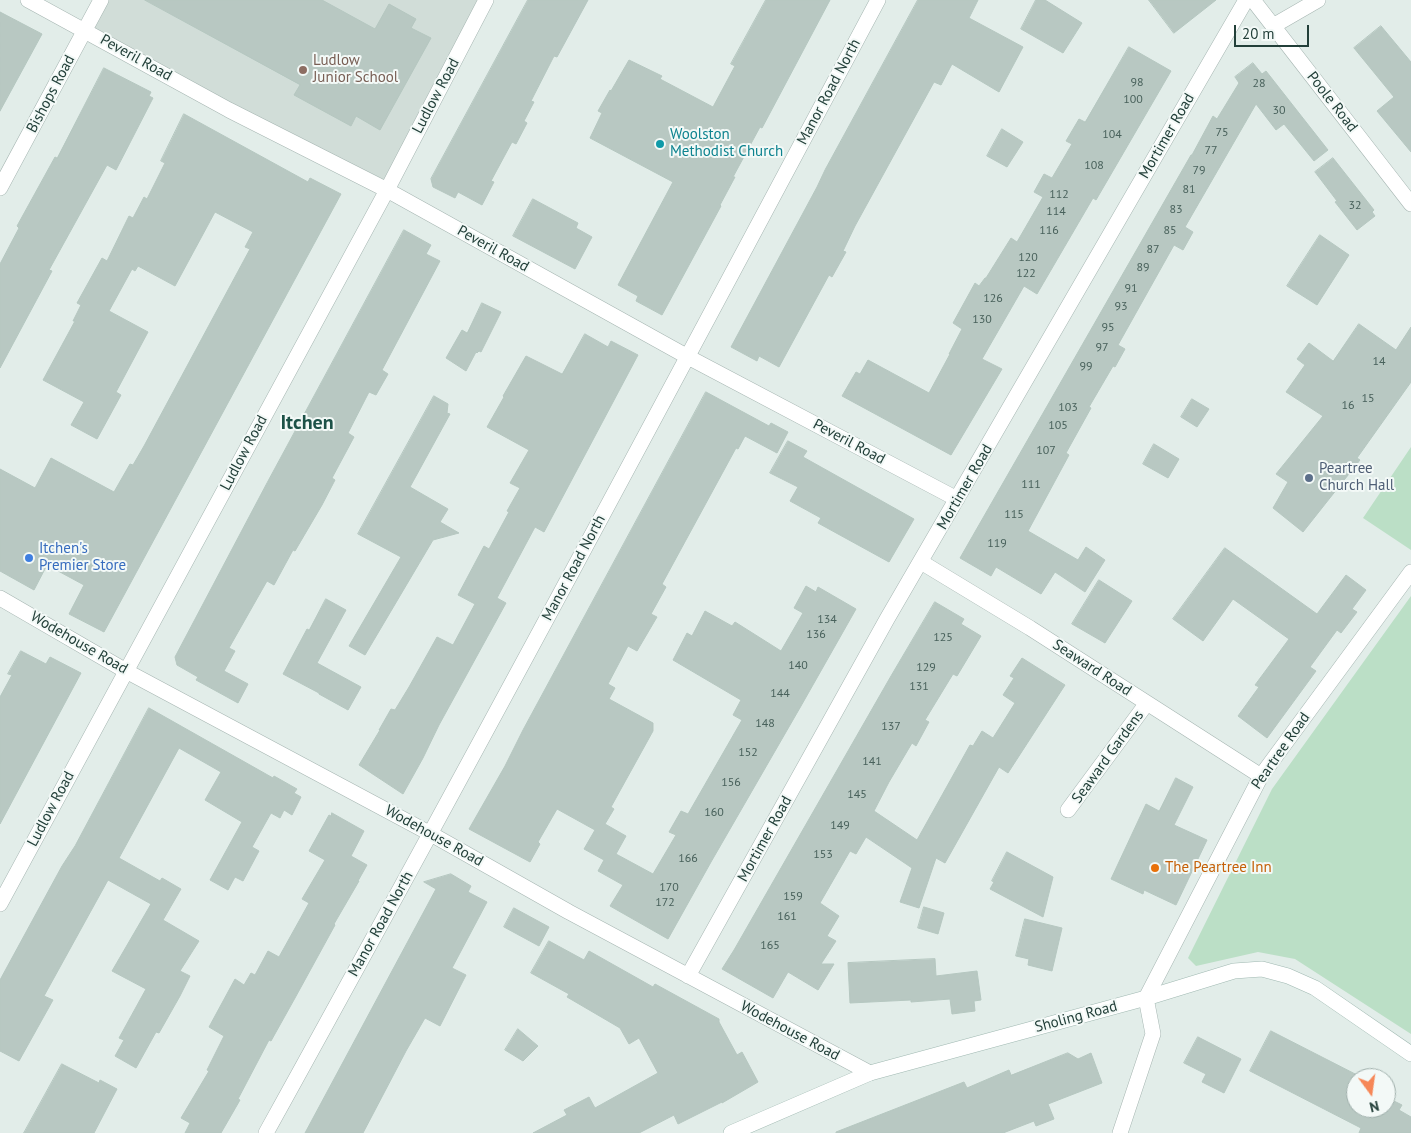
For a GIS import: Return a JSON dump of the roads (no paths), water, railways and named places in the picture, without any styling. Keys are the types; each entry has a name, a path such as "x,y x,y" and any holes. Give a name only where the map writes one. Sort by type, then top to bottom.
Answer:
{"street":[{"name":"Peveril Road","path":"28,0 229,110 386,190 688,357 957,500"},
{"name":"Bishops Road","path":"0,188 101,0"},
{"name":"Ludlow Road","path":"0,904 386,190 486,0"},
{"name":"Manor Road North","path":"266,1133 431,834 878,0"},
{"name":"Mortimer Road","path":"688,976 883,627 1246,0"},
{"name":"Poole Road","path":"1253,0 1411,204"},
{"path":"1273,26 1318,0"},
{"name":"Seaward Road","path":"921,562 1030,628 1261,776"},
{"name":"Peartree Road","path":"1146,998 1261,776 1411,572"},
{"name":"Wodehouse Road","path":"0,598 126,670 870,1073"},
{"name":"Seaward Gardens","path":"1068,810 1147,703"},
{"name":"Sholing Road","path":"731,1133 870,1073 1146,998 1234,971 1262,969 1288,976 1315,988 1411,1054"},
{"path":"1120,1133 1153,1034 1146,998"}],"place":[{"name":"Ludlow Junior School","path":"303,70"},
{"name":"Woolston Methodist Church","path":"660,144"},
{"name":"Peartree Church Hall","path":"1309,478"},
{"name":"Itchen's Premier Store","path":"29,558"},
{"name":"The Peartree Inn","path":"1155,868"}],"district":[{"name":"Itchen","path":"307,423"}]}
